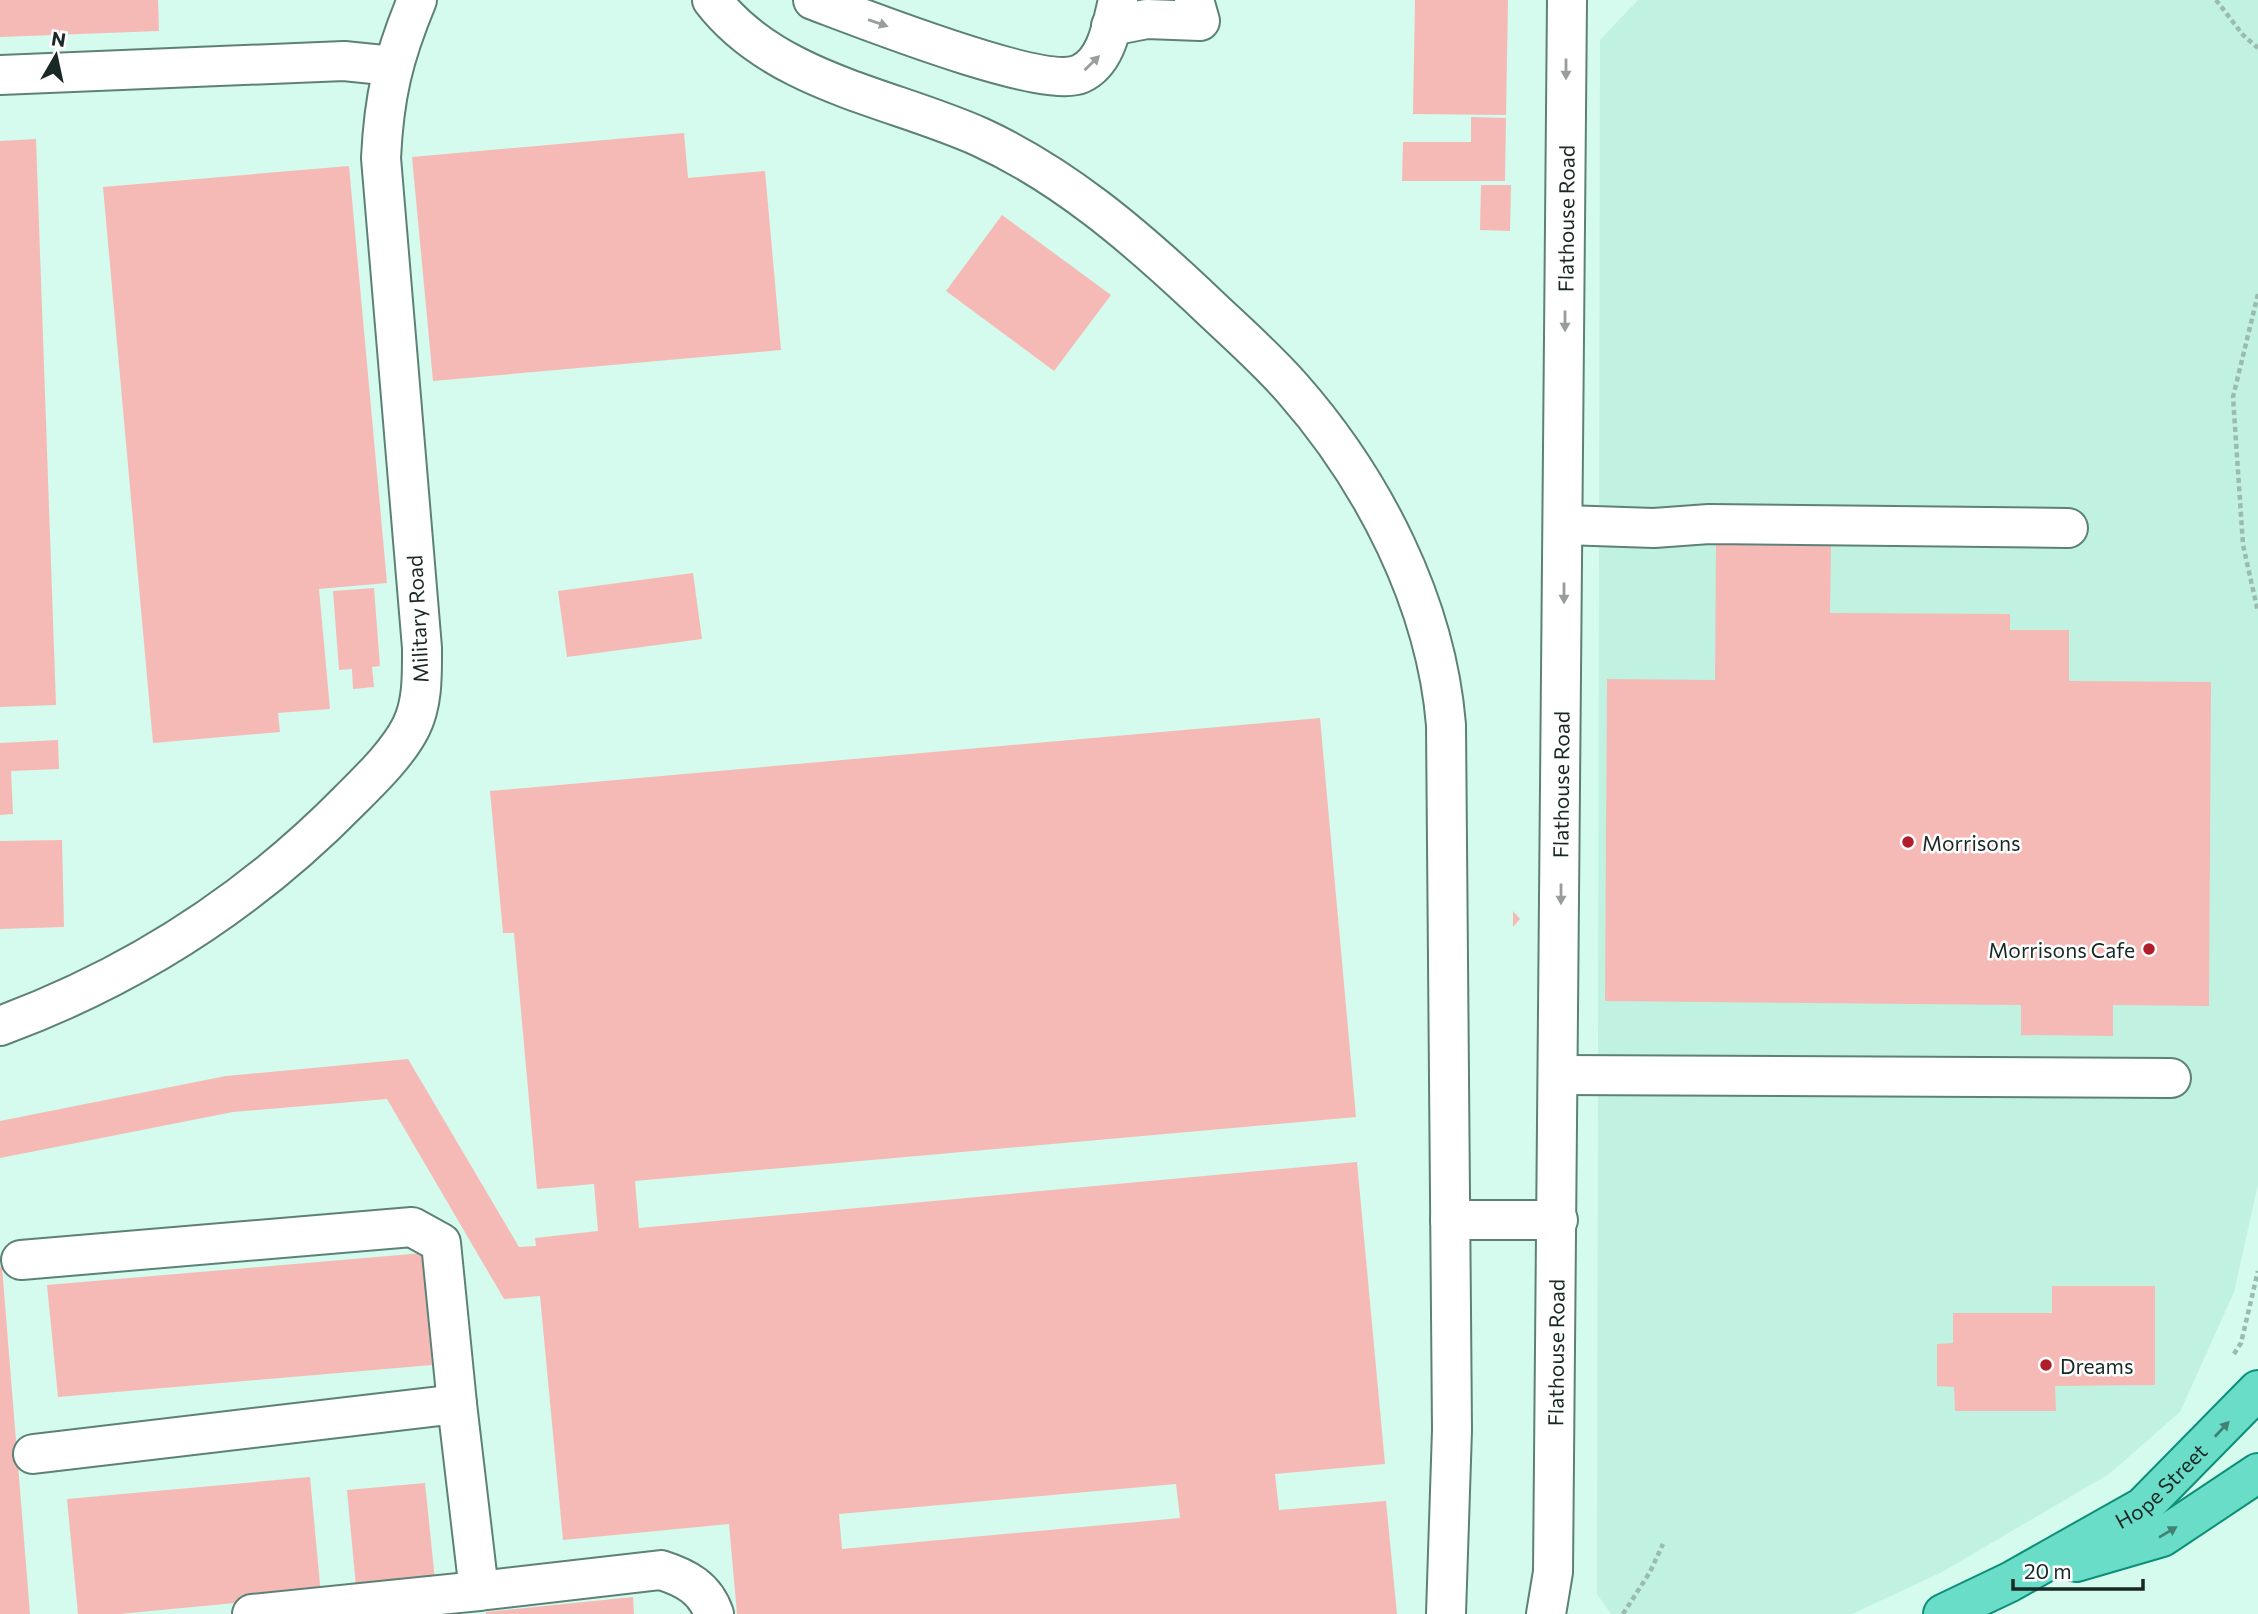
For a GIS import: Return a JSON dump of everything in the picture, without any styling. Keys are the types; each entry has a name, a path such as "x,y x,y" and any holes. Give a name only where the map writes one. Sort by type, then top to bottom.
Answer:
{"main road":[{"name":"Hope Street","path":"1943,1614 2010,1582 2143,1507 2258,1390"},
{"name":"Hope Street","path":"2010,1582 2162,1537 2258,1473"}],"street":[{"name":"Military Road","path":"0,1026 117,975 230,906 317,833 359,791 412,725 420,692 421,636 381,158 384,103 393,66 417,0"},
{"path":"712,0 751,38 797,68 981,137 1050,175 1098,209 1175,274 1283,378 1329,435 1371,496 1412,584 1431,643 1444,707 1452,1510 1446,1614"},
{"path":"813,0 1005,65 1055,76 1074,76 1087,70 1101,56 1115,13 1147,19 1197,10"},
{"name":"Flathouse Road","path":"1553,1572 1560,1075 1567,0"},
{"path":"0,75 344,61 393,66"},
{"path":"1564,525 1654,528 1709,524 2068,528"},
{"path":"1560,1075 2171,1078"},
{"path":"1450,1220 1558,1220"},
{"path":"21,1260 412,1227 441,1243 479,1591"},
{"path":"33,1454 457,1404"},
{"path":"252,1614 661,1570 686,1578 709,1600 714,1614"},
{"path":"1546,1614 1553,1572"},
{"path":"1553,1572 1569,1614"}],"path":[{"path":"2216,0 2243,35 2258,48"},
{"path":"2258,294 2233,397 2244,545 2258,612"},
{"path":"2226,1365 2241,1343 2258,1271"},
{"path":"1623,1614 1650,1572 1663,1544"}],"shaded area":[{"path":"1638,0 2258,0 2258,1184 2234,1292 2180,1412 2109,1474 1942,1572 1852,1614 1611,1614 1597,1594 1600,40"}],"building":[{"path":"0,0 158,0 159,31 0,37"},
{"path":"1415,0 1508,0 1506,115 1413,114"},
{"path":"1471,117 1506,118 1505,181 1402,181 1403,142 1471,142"},
{"path":"684,133 688,178 765,171 781,350 433,381 412,157"},
{"path":"36,139 56,705 0,707 0,141"},
{"path":"349,166 387,583 319,589 330,709 278,713 280,732 153,743 103,187"},
{"path":"1481,185 1511,185 1510,231 1480,230"},
{"path":"1002,215 1111,295 1054,371 946,291"},
{"name":"Morrisons","path":"1716,543 1831,544 1830,613 2010,614 2010,630 2069,630 2069,681 2211,682 2209,1006 2113,1005 2113,1036 2021,1035 2021,1005 1605,1001 1607,679 1715,680"},
{"path":"693,573 702,639 567,657 558,591"},
{"path":"374,588 380,666 372,667 374,687 353,689 352,669 339,670 333,591"},
{"path":"1320,718 1356,1117 635,1181 639,1228 1357,1162 1385,1464 1275,1474 1279,1510 1386,1501 1397,1614 737,1614 729,1524 563,1540 540,1296 504,1299 387,1099 233,1112 0,1158 0,1121 226,1076 408,1059 519,1247 536,1246 535,1238 598,1231 594,1184 537,1189 514,933 503,933 490,791","holes":["1176,1484 1180,1518 842,1549 839,1514"]},
{"path":"58,740 59,769 11,771 13,814 0,815 0,743"},
{"path":"62,840 64,927 0,929 0,841"},
{"path":"1513,911 1520,919 1513,927"},
{"path":"423,1253 432,1365 58,1397 47,1285"},
{"path":"2,1267 30,1614 0,1614"},
{"name":"Dreams","path":"2052,1286 2155,1286 2155,1385 2055,1386 2056,1411 1955,1411 1954,1387 1937,1386 1937,1344 1953,1343 1953,1313 2052,1313"},
{"path":"310,1477 321,1595 119,1614 78,1614 67,1499"},
{"path":"425,1483 435,1580 356,1587 347,1490"},
{"path":"633,1597 634,1614 486,1614 486,1612"}],"place":[{"name":"Morrisons","path":"1908,842"},
{"name":"Morrisons Cafe","path":"2149,949"},
{"name":"Dreams","path":"2046,1365"}]}
